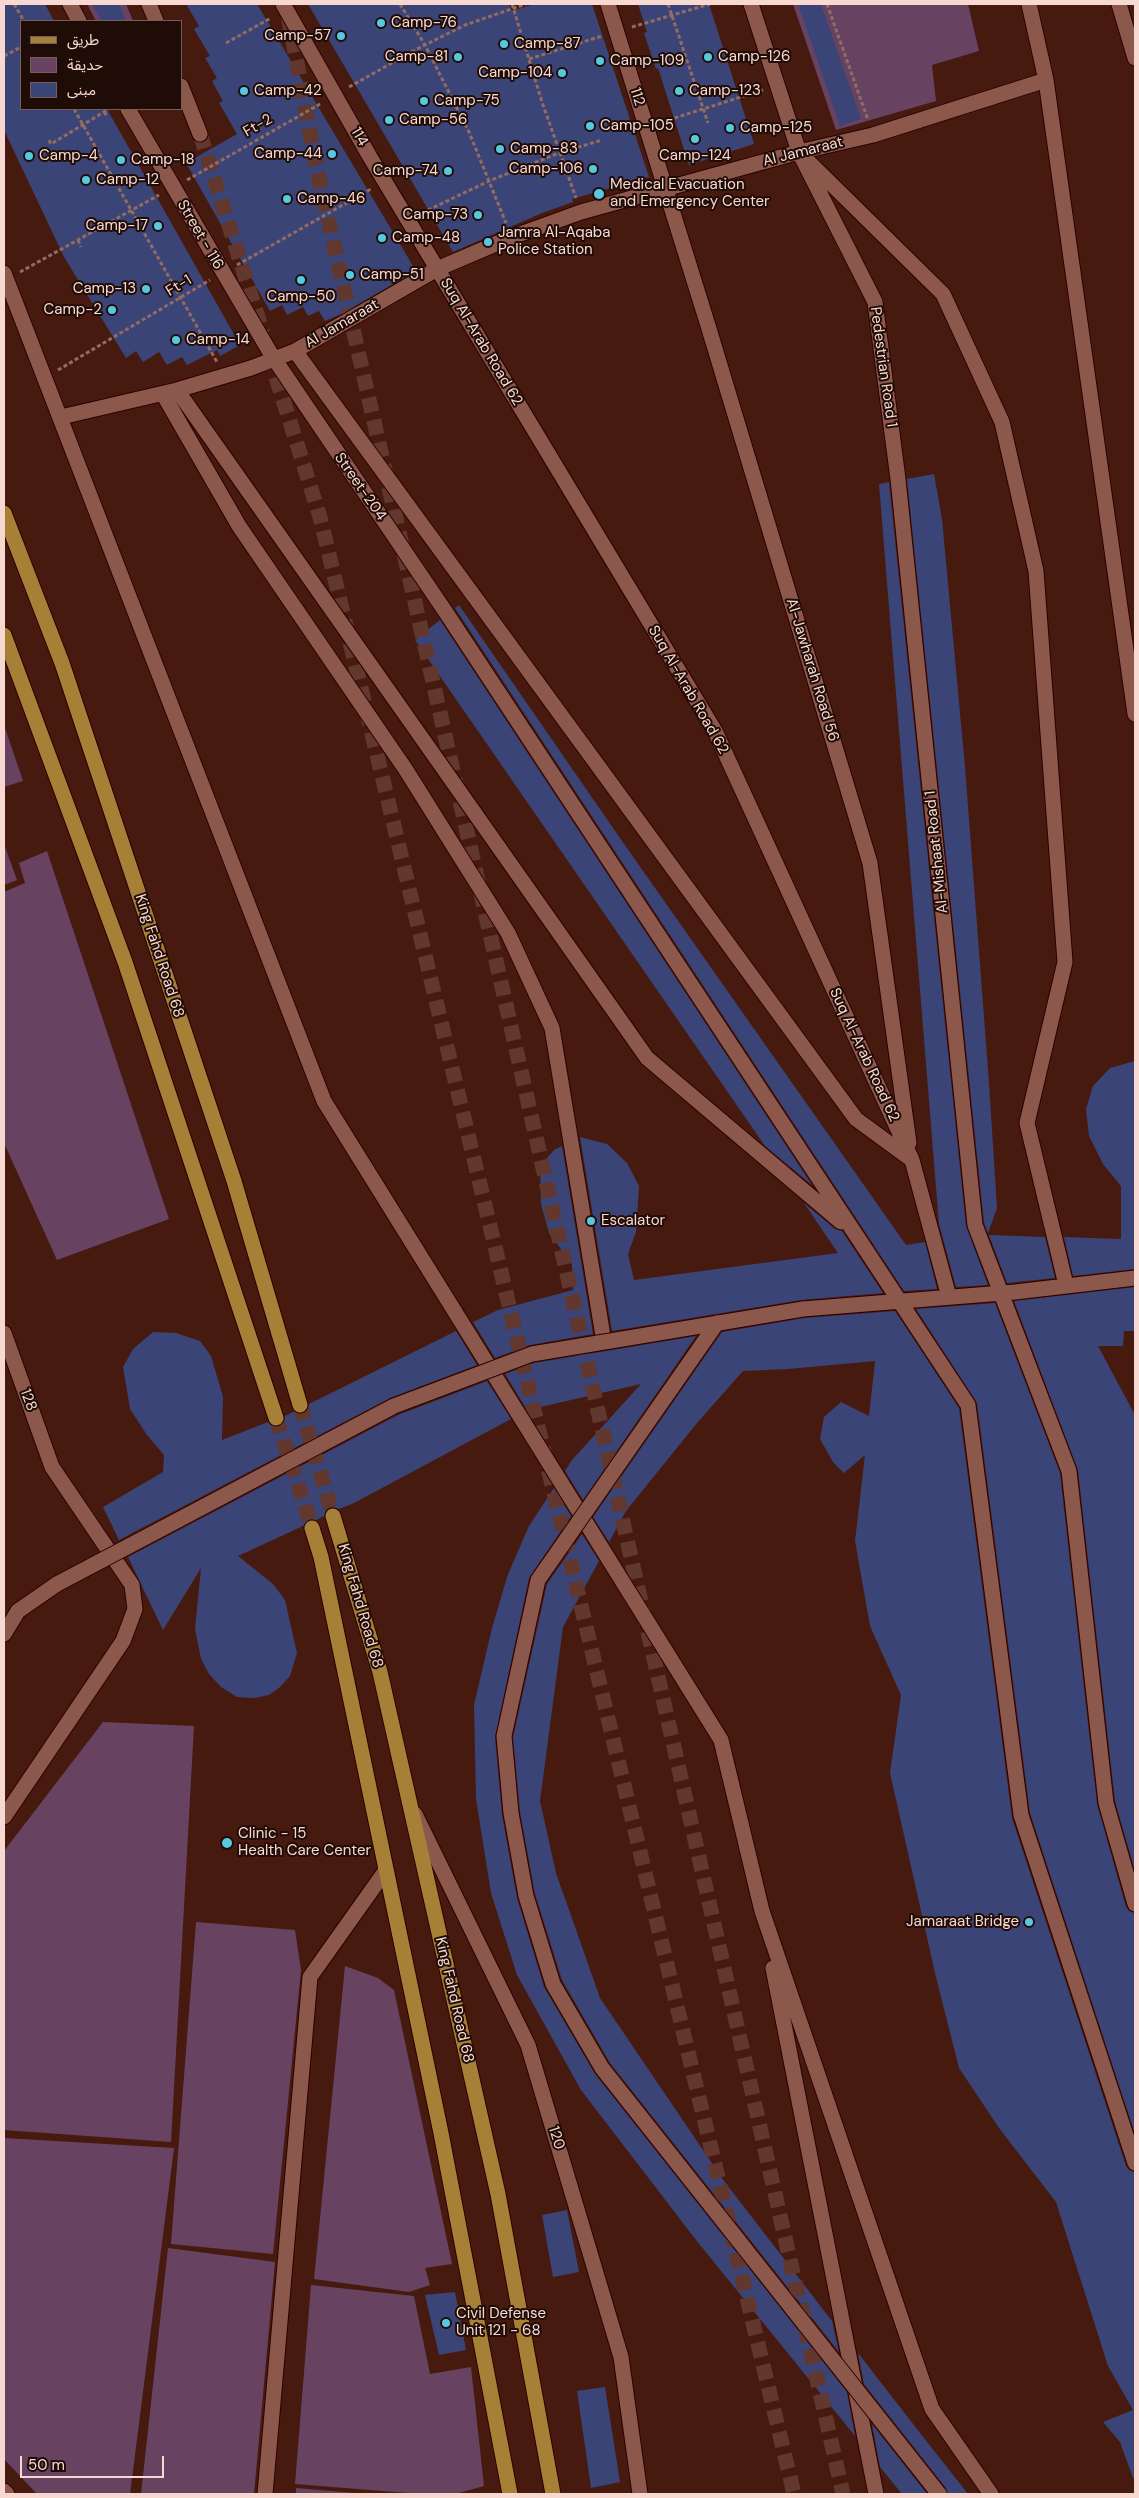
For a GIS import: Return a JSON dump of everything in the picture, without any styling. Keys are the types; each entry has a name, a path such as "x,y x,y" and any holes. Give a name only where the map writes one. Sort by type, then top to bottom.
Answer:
{"main road":[{"name":"King Fahd Road 68","path":"4,512 65,672 234,1181 300,1405"},
{"path":"4,635 125,962 276,1418"},
{"name":"King Fahd Road 68","path":"333,1516 380,1672 498,2194 552,2492"},
{"name":"King Fahd Road 68","path":"312,1528 321,1557 441,2133 510,2494"}],"street":[{"path":"70,4 78,20"},
{"path":"149,4 156,20"},
{"name":"112","path":"608,4 666,190"},
{"name":"Pedestrian Road 1","path":"751,4 798,152 875,302 898,479"},
{"path":"1029,4 1046,80 1135,714"},
{"path":"1119,4 1135,58"},
{"name":"114","path":"285,7 334,96 437,269"},
{"name":"Al Jamaraat","path":"61,417 170,392 225,376 295,351 437,269 512,237 581,212 798,152 873,135 1046,80"},
{"path":"182,89 200,134"},
{"name":"Street - 116","path":"129,110 222,273 274,359"},
{"path":"798,152 943,294 1002,422 1036,572 1065,962 1027,1123 1066,1285"},
{"name":"Al-Jawharah Road 56","path":"666,190 870,863 912,1160"},
{"name":"Suq Al-Arab Road 62","path":"437,269 715,731 912,1160"},
{"path":"5,276 324,1101 720,1740 762,1911 876,2494"},
{"path":"295,351 856,1119 912,1160 949,1297"},
{"name":"Street-204","path":"274,359 447,614 968,1405 1022,1815 1135,2163"},
{"path":"170,392 647,1058 855,1234"},
{"path":"170,392 239,526 406,770 508,933 552,1028 604,1342"},
{"name":"Al-Mishaat Road 1","path":"898,479 975,1225 1069,1471 1106,1803 1135,1904"},
{"path":"4,1634 11,1610 57,1584 394,1406 532,1354 803,1309 1015,1292 1135,1278"},
{"path":"717,1323 538,1580 504,1736 511,1813 526,1896 553,1984 602,2068 939,2494"},
{"name":"128","path":"4,1333 52,1467 132,1585 135,1609 123,1641 4,1817"},
{"name":"120","path":"409,1802 528,2045 620,2357 640,2494"},
{"path":"265,2494 310,1977 386,1870"},
{"path":"762,1911 932,2409 991,2494"},
{"path":"4,2491 7,2494"}],"path":[{"path":"14,4 23,20"},
{"path":"400,4 425,44 469,132 512,237"},
{"name":"Ft-2","path":"5,276 154,200 425,44 513,5 526,4"},
{"path":"668,4 708,123"},
{"path":"828,4 873,135"},
{"path":"513,5 559,153 581,212"},
{"path":"226,43 285,7"},
{"path":"4,56 20,48"},
{"path":"647,127 778,86"},
{"path":"75,110 225,376"},
{"path":"49,140 51,144 107,110"},
{"path":"104,112 107,116"},
{"path":"408,221 446,200 489,181 559,153 602,140"},
{"name":"Ft-1","path":"45,377 118,338 142,319 173,305 201,284 352,200"},
{"path":"123,215 127,221"},
{"path":"78,240 82,247"}],"green space":[{"path":"87,4 126,4 133,20 95,20"},
{"path":"793,4 968,4 979,51 932,65 936,101 836,130"},
{"path":"4,725 23,781 4,787"},
{"path":"4,844 17,880 4,885"},
{"path":"47,851 169,1219 57,1260 4,1143 4,892 25,883 19,863"},
{"path":"103,1722 194,1726 171,2142 4,2130 4,1851"},
{"path":"196,1922 295,1930 301,1970 273,2254 171,2244"},
{"path":"345,1966 378,1978 394,1990 452,2264 425,2268 430,2285 409,2292 314,2279"},
{"path":"4,2138 174,2148 130,2494 37,2494 4,2459"},
{"path":"168,2248 275,2262 254,2494 141,2494"},
{"path":"311,2285 414,2296 430,2374 471,2367 484,2486 455,2494 421,2494 295,2484"},
{"path":"296,2488 367,2494 296,2494"}],"building":[{"path":"4,4 45,4 53,20 20,20 20,110 108,110 240,345 220,356 217,350 187,365 182,357 167,365 159,352 143,362 136,351 126,358 64,257 4,130"},
{"path":"92,4 119,4 126,20 101,20"},
{"path":"186,4 257,4 416,271 341,314 325,321 319,311 308,316 303,307 287,315 282,305 270,311 186,163 237,134 219,103 223,101 212,81 217,78 205,58 210,56 194,29 199,26"},
{"path":"308,4 509,4 512,11 534,4 592,4 649,177 572,199 573,202 542,213 453,252"},
{"path":"638,4 709,4 754,144 689,165 658,68 656,69 644,33 647,32"},
{"path":"798,4 821,4 861,119 840,126"},
{"path":"934,474 942,519 965,767 989,1083 997,1208 988,1233 984,1223 907,479"},
{"path":"889,482 966,1226 988,1285 956,1287 939,1224 879,484"},
{"path":"459,605 622,841 906,1245 925,1242 937,1289 904,1291 455,608"},
{"path":"440,620 812,1185 765,1146 415,640"},
{"path":"1135,1061 1135,1269 1073,1276 1064,1237 1121,1239 1121,1186 1103,1164 1089,1136 1086,1109 1093,1086 1110,1068"},
{"path":"580,1137 607,1144 627,1163 639,1186 636,1232 628,1254 634,1280 838,1253 804,1203 835,1229 842,1231 883,1293 801,1300 612,1331"},
{"path":"562,1146 593,1334 530,1345 495,1358 473,1322 498,1310 573,1290 572,1264 549,1233 541,1204 540,1166 554,1150"},
{"path":"989,1235 1045,1237 1055,1278 1007,1283"},
{"path":"1135,1287 1135,1331 1124,1331 1123,1346 1098,1346 1135,1415 1135,1871 1115,1801 1078,1470 1014,1301"},
{"path":"995,1303 1060,1473 1097,1804 1126,1907 1129,1911 1135,1913 1135,2134 1030,1813 977,1403 916,1309"},
{"path":"895,1311 959,1408 1012,1818 1126,2166 1129,2170 1135,2172 1135,2478 1133,2478 1120,2442 1103,2422 1133,2410 1108,2366 1056,2202 999,2128 959,2068 935,1973 890,1773 901,1695 870,1626 855,1541 865,1455 844,1473 833,1462 820,1439 824,1417 841,1402 869,1416 875,1361 743,1371 697,1423 626,1511 609,1542 593,1517 722,1332 804,1318"},
{"path":"456,1331 477,1365 390,1398 119,1540 103,1507 163,1472 164,1455 147,1435 130,1409 123,1367 133,1349 153,1332 176,1333 200,1341 211,1356 223,1397 222,1440 268,1422 274,1427 279,1427 283,1424 285,1416 293,1412 303,1414 307,1411 309,1404"},
{"path":"696,1336 583,1500 565,1471 572,1460 641,1384 527,1410 505,1374 534,1363"},
{"path":"487,1381 511,1419 354,1503 339,1509 330,1507 326,1510 324,1516 316,1520 309,1519 303,1526 238,1556 273,1584 285,1600 297,1653 290,1676 280,1687 269,1695 254,1698 237,1697 221,1687 209,1674 201,1659 195,1629 201,1568 163,1630 128,1557 398,1415"},
{"path":"554,1488 571,1516 529,1578 495,1737 502,1815 517,1898 544,1987 595,2074 847,2392 855,2436 696,2240 581,2090 517,1975 491,1893 476,1799 474,1705 492,1628 508,1574 529,1526"},
{"path":"582,1534 599,1561 563,1627 540,1801 556,1873 600,1998 724,2181 832,2321 839,2352 610,2063 562,1980 535,1894 520,1812 513,1737 547,1584"},
{"path":"567,2210 579,2272 553,2277 542,2215"},
{"name":"Civil Defense Unit 121 - 68","path":"455,2292 466,2350 439,2355 425,2295"},
{"path":"858,2353 968,2494 948,2494 946,2488 864,2384"},
{"path":"605,2387 620,2482 591,2488 577,2391"},
{"path":"872,2424 927,2494 902,2494 880,2467"}],"tunnel":[{"path":"288,15 316,165 843,2494"},
{"path":"200,134 263,333"},
{"path":"269,355 320,517 794,2494"},
{"path":"300,1405 333,1516"},
{"path":"276,1418 312,1528"}],"place":[{"name":"Camp-76","path":"381,23"},
{"name":"Camp-57","path":"341,36"},
{"name":"Camp-87","path":"504,44"},
{"name":"Camp-81","path":"458,57"},
{"name":"Camp-126","path":"708,57"},
{"name":"Camp-109","path":"600,61"},
{"name":"Camp-104","path":"562,73"},
{"name":"Camp-42","path":"244,91"},
{"name":"Camp-123","path":"679,91"},
{"name":"Camp-75","path":"424,101"},
{"name":"Camp-56","path":"389,120"},
{"name":"Camp-105","path":"590,126"},
{"name":"Camp-125","path":"730,128"},
{"name":"Camp-124","path":"695,139"},
{"name":"Camp-83","path":"500,149"},
{"name":"Camp-44","path":"332,154"},
{"name":"Camp-4","path":"29,156"},
{"name":"Camp-18","path":"121,160"},
{"name":"Camp-106","path":"593,169"},
{"name":"Camp-74","path":"448,171"},
{"name":"Camp-12","path":"86,180"},
{"name":"Medical Evacuation and Emergency Center","path":"599,194"},
{"name":"Camp-46","path":"287,199"},
{"name":"Camp-73","path":"478,215"},
{"name":"Camp-17","path":"158,226"},
{"name":"Camp-48","path":"382,238"},
{"name":"Jamra Al-Aqaba Police Station","path":"488,242"},
{"name":"Camp-51","path":"350,275"},
{"name":"Camp-50","path":"301,280"},
{"name":"Camp-13","path":"146,289"},
{"name":"Camp-2","path":"112,310"},
{"name":"Camp-14","path":"176,340"},
{"name":"Escalator","path":"591,1221"},
{"name":"Clinic - 15 Health Care Center","path":"227,1843"},
{"name":"Jamaraat Bridge","path":"1029,1922"},
{"name":"Civil Defense Unit 121 - 68","path":"446,2323"}]}
